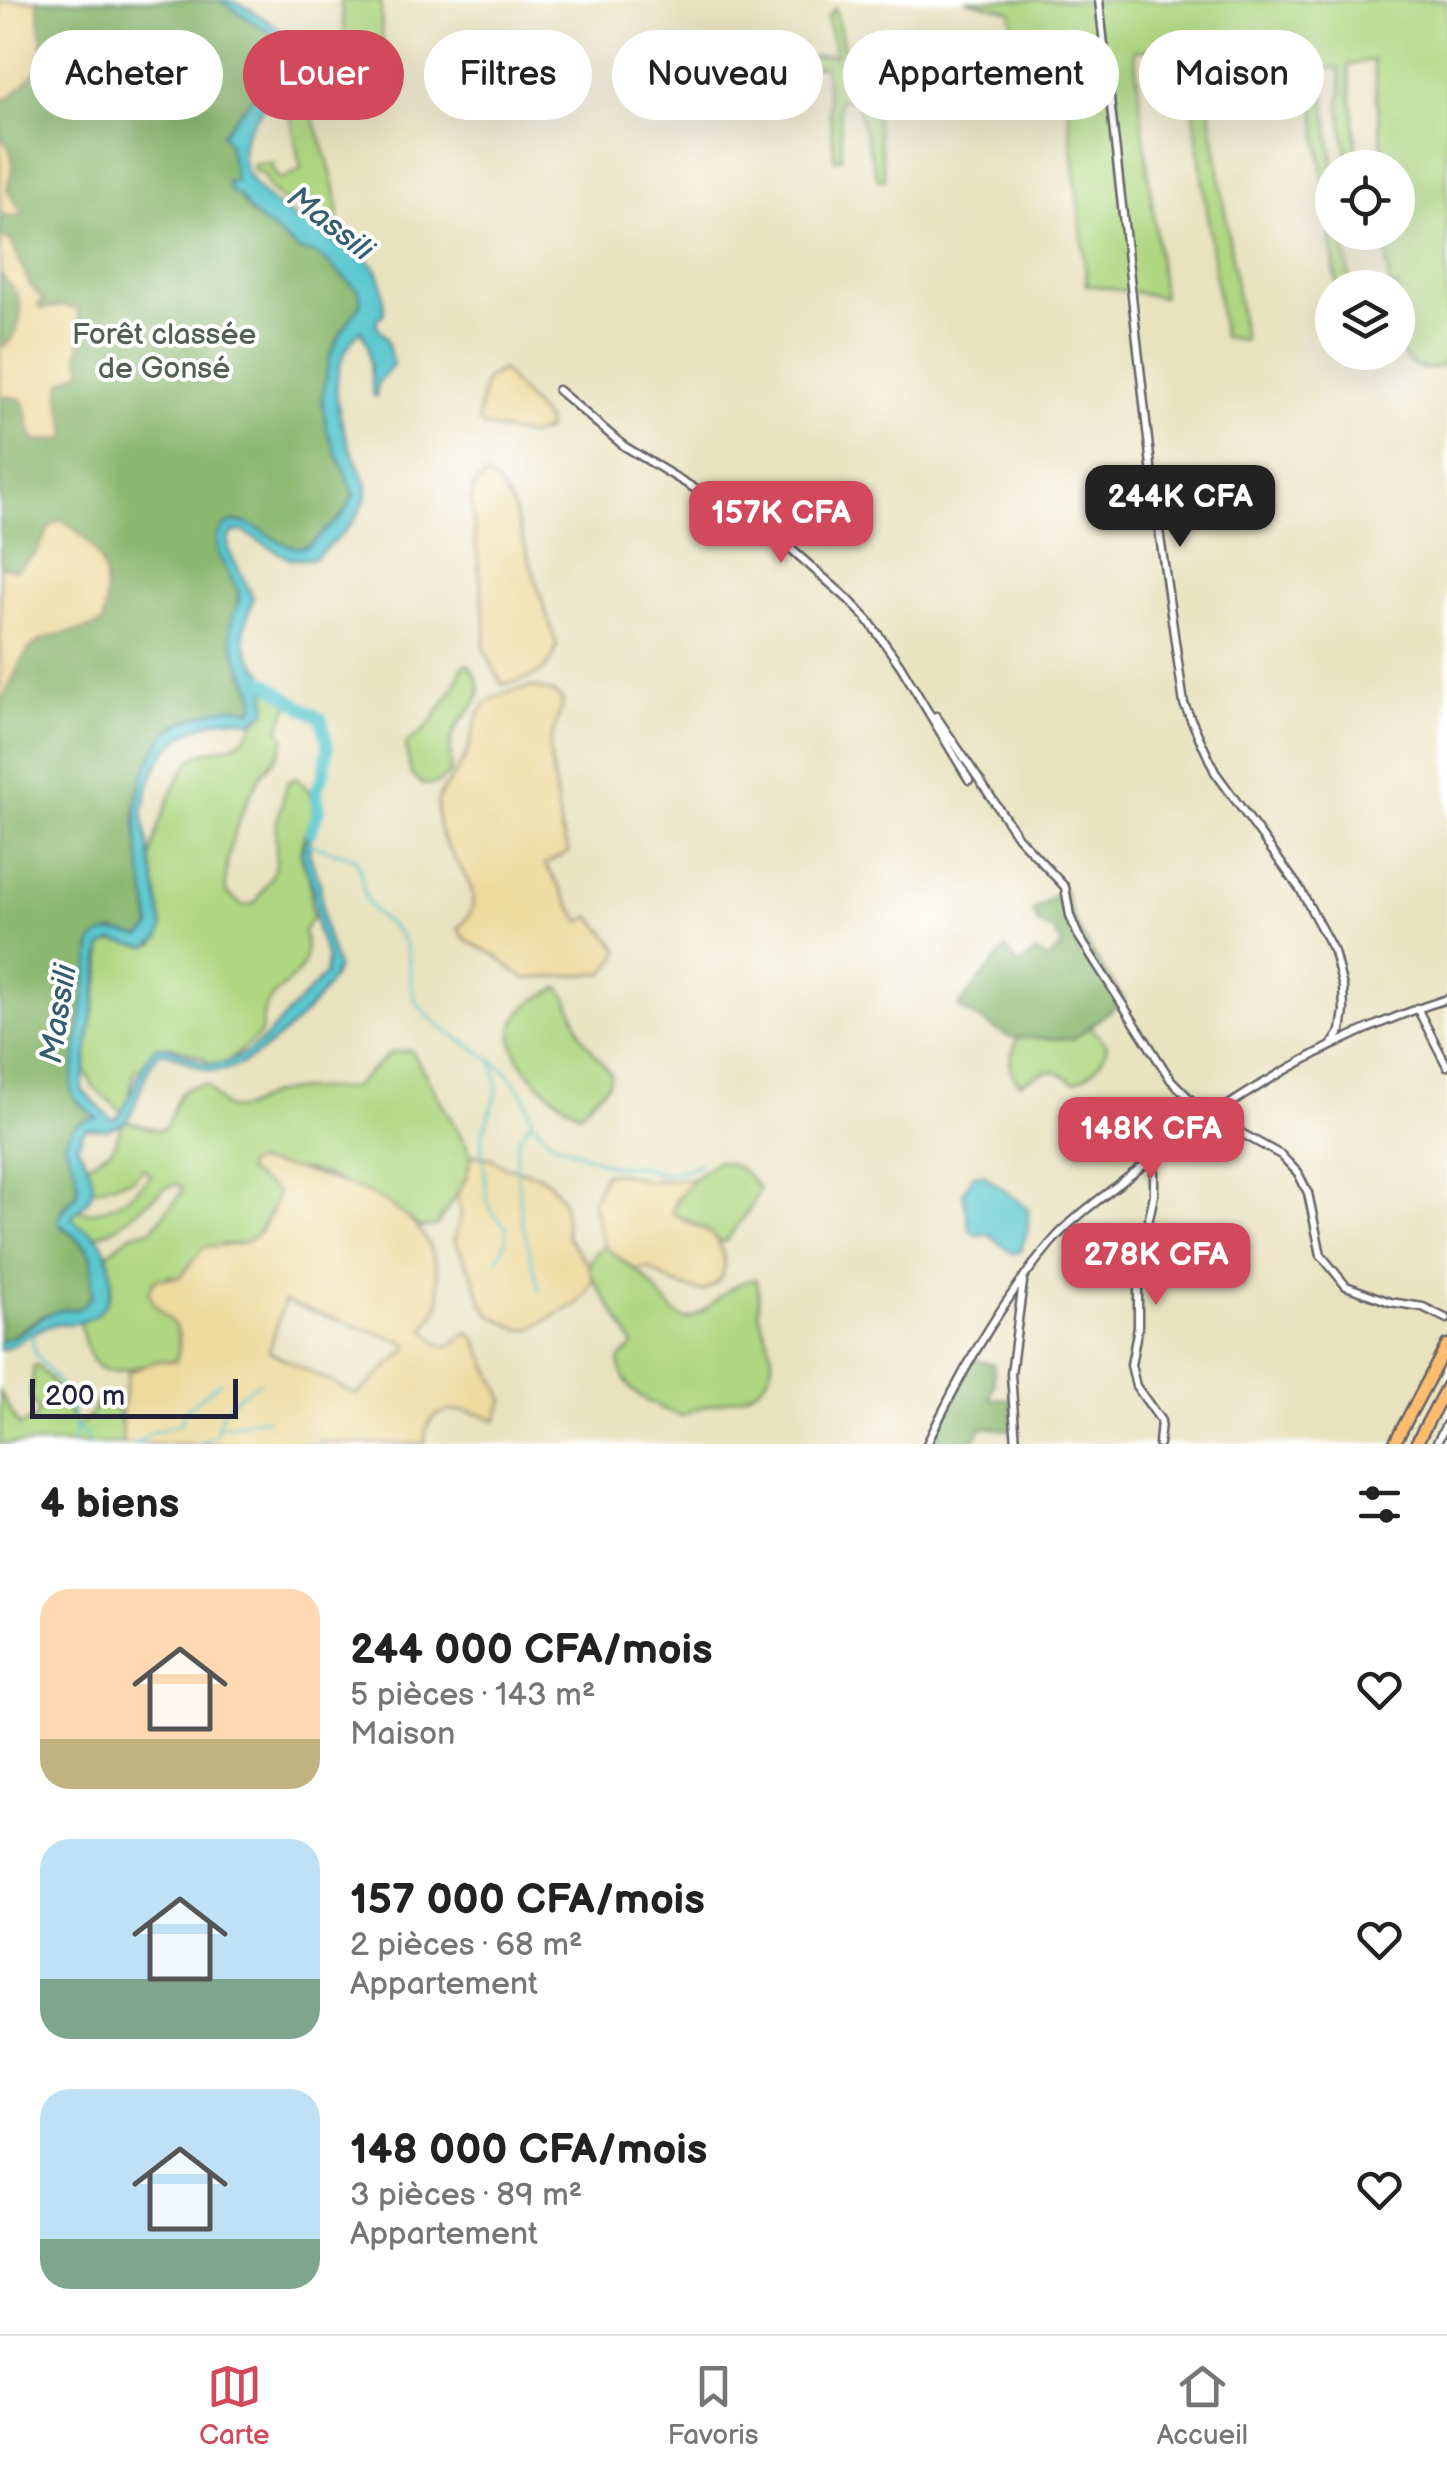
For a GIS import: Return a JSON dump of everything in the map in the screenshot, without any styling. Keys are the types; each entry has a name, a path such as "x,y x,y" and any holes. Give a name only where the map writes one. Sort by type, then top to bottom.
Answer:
{"highway":[{"path":"1394,1444 1447,1345"},
{"path":"1416,1444 1447,1386"}],"street":[{"path":"1099,0 1155,502 1184,704 1215,772 1300,890 1334,952 1344,988 1344,1011 1341,1031 1331,1046"},
{"path":"558,390 624,446 782,542 849,600 900,665 969,780"},
{"path":"936,716 1018,837 1065,887 1078,934 1163,1071 1203,1112 1281,1155 1298,1173 1308,1193 1322,1255 1346,1286 1390,1302 1423,1306 1447,1319"},
{"path":"927,1444 960,1378 1023,1280 1066,1226 1212,1116 1366,1028 1447,999"},
{"path":"1417,1008 1447,1066"},
{"path":"1154,1157 1154,1195 1138,1269 1138,1328 1131,1365 1136,1386 1161,1421 1159,1444"},
{"path":"1016,1444 1012,1374 1023,1280"},
{"path":"1436,1444 1447,1423"}],"green space":[{"name":"Forêt classée de Gonsé","path":"0,0 220,0 265,30 243,30 243,109 222,134 228,142 237,183 228,181 250,213 300,251 325,260 359,291 361,304 341,333 327,430 352,488 352,504 314,544 298,549 287,547 245,522 234,521 218,554 239,592 231,638 258,700 251,711 227,708 181,722 163,738 144,776 135,814 151,928 141,937 113,931 91,947 74,1098 97,1118 65,1145 78,1183 76,1195 63,1208 61,1227 83,1244 90,1255 90,1297 85,1306 44,1315 0,1341"},
{"path":"341,0 381,0 382,30 345,30"},
{"path":"966,0 1447,0 1447,354 1441,366 1415,366 1415,270 1388,270 1387,250 1415,250 1415,150 1382,150 1373,60 1348,65 1357,150 1346,150 1339,68 1324,68 1324,30 1139,30 1139,50 1134,50 1139,120 1142,120 1163,297 1087,285 1069,120 1119,120 1119,30 1013,30 1011,11"},
{"path":"835,8 843,44 843,100 839,101 842,158 835,159 823,56 836,55 827,17"},
{"path":"1324,91 1332,150 1320,150 1316,120 1324,120"},
{"path":"291,120 313,120 333,181 338,220 335,232 347,247 329,239 321,222 279,198 264,175 253,170 253,164 273,163 272,169 280,180 301,170"},
{"path":"861,120 876,120 885,179 878,180"},
{"path":"1195,120 1212,120 1244,340 1223,337"},
{"path":"1332,250 1346,250 1348,270 1335,270"},
{"path":"468,664 480,688 451,741 450,773 438,783 423,785 411,774 405,744 427,728 454,688 462,667"},
{"path":"266,691 277,692 289,705 279,729 285,737 240,817 227,863 226,892 243,906 255,903 272,876 276,824 288,782 297,778 307,788 313,806 301,853 309,877 313,917 304,931 304,961 300,971 270,1000 260,1035 226,1063 207,1064 205,1058 162,1046 143,1068 135,1069 130,1091 133,1095 122,1112 93,1087 84,1066 102,968 102,946 120,942 155,944 161,917 151,858 172,792 195,757 244,738 263,715"},
{"path":"1064,889 1081,933 1124,1000 1073,1039 1009,1037 958,1007 1006,948 1019,966 1036,952 1048,960 1063,946 1053,930 1039,925 1033,911"},
{"path":"560,988 583,1038 611,1074 608,1084 579,1113 541,1085 526,1068 512,1034 517,1017 533,1002"},
{"path":"1090,1027 1107,1045 1099,1063 1085,1076 1074,1082 1052,1071 1020,1083 1015,1077 1010,1062 1018,1037 1073,1039"},
{"path":"411,1050 472,1155 466,1179 437,1225 420,1228 349,1185 304,1170 247,1172 277,1192 257,1234 242,1244 223,1244 194,1259 180,1278 168,1276 164,1314 178,1335 176,1361 115,1372 94,1362 80,1322 100,1309 110,1295 107,1254 131,1235 152,1229 182,1192 176,1184 165,1188 117,1227 97,1236 76,1224 71,1218 78,1210 97,1211 118,1203 151,1175 143,1168 133,1179 92,1190 88,1163 112,1149 122,1125 127,1121 157,1130 165,1128 178,1097 196,1086 207,1085 222,1104 234,1109 282,1092 352,1088 390,1053"},
{"path":"717,1161 741,1170 759,1189 726,1241 720,1242 705,1229 672,1213 690,1183"},
{"path":"604,1246 644,1277 686,1320 734,1287 756,1279 761,1322 772,1355 763,1383 739,1397 682,1416 651,1403 633,1390 621,1372 619,1360 633,1346 590,1272 593,1257"},
{"path":"972,1359 993,1364 990,1399 1012,1399 1014,1430 981,1427 972,1444 927,1444"},
{"path":"37,1365 53,1383 77,1427 92,1414 98,1401 107,1399 118,1414 123,1444 0,1444 0,1392 19,1426 35,1419 39,1411 30,1398"}],"sand":[{"path":"0,0 37,0 40,30 30,30 30,78 7,99 0,98"},
{"path":"0,136 12,161 7,189 23,214 7,217 0,212"},
{"path":"0,239 10,239 30,285 44,301 38,304 40,309 78,309 78,355 83,366 82,371 62,382 66,439 35,441 21,399 0,396 0,344 4,346 14,335 20,314 19,299 0,272"},
{"path":"502,370 547,422 546,430 530,436 482,426 478,420 485,381"},
{"path":"486,476 496,481 512,505 557,647 543,670 521,681 502,684 483,647 486,629 471,501 474,487"},
{"path":"61,520 87,541 102,564 106,590 103,623 48,637 33,646 0,703 0,566 15,570 36,554 51,525"},
{"path":"532,687 553,692 563,701 549,747 561,831 569,852 545,864 581,922 591,916 619,949 617,958 604,973 527,979 494,954 471,943 458,928 473,901 465,875 441,835 439,797 465,757 483,707 498,696"},
{"path":"472,1155 539,1175 550,1183 563,1200 567,1237 589,1266 593,1280 577,1304 530,1329 519,1329 491,1315 454,1239 461,1217 457,1194 466,1179"},
{"path":"255,1162 337,1181 392,1207 413,1225 429,1246 437,1272 437,1308 425,1329 441,1346 451,1345 468,1332 475,1338 504,1400 496,1420 460,1411 439,1414 426,1430 425,1444 123,1444 121,1418 128,1372 157,1361 176,1361 179,1346 175,1327 149,1290 156,1279 180,1277 204,1247 246,1242 259,1232 273,1208 277,1192 247,1172 246,1165","holes":["284,1302 407,1343 407,1350 357,1395 269,1351"]},
{"path":"621,1173 648,1181 693,1179 675,1201 672,1213 717,1241 724,1266 716,1283 703,1292 677,1285 648,1268 636,1270 604,1246 592,1201 604,1174"}],"water":[{"path":"220,0 240,4 278,30 265,30"},
{"path":"243,109 243,120 255,120 244,141 243,161 257,188 281,210 320,230 375,268 382,284 384,313 377,319 377,326 386,337 393,365 378,383 376,396 373,395 368,345 361,330 339,367 338,407 367,485 362,507 340,536 313,559 290,559 242,531 234,532 228,539 229,551 253,597 245,637 252,659 272,685 266,691 267,710 252,722 224,719 191,730 169,748 154,772 143,816 163,926 160,938 148,947 113,941 102,947 82,1090 111,1119 117,1118 156,1046 170,1047 206,1064 226,1063 263,1040 325,974 327,958 317,930 313,888 301,853 313,817 320,815 311,835 309,854 320,883 324,926 337,968 303,1015 249,1059 217,1071 160,1053 150,1066 127,1121 109,1129 85,1129 77,1145 93,1186 88,1200 72,1218 98,1238 106,1253 111,1277 107,1299 93,1317 47,1326 0,1350 0,1341 54,1312 78,1309 92,1297 92,1257 86,1246 58,1222 78,1187 65,1144 76,1125 97,1118 74,1098 71,1089 93,941 110,933 141,937 151,928 137,824 143,776 159,743 174,727 218,710 238,707 251,711 254,706 254,692 231,635 239,592 218,554 217,536 225,525 236,522 285,544 307,547 343,515 354,495 327,430 322,400 330,356 361,304 359,291 325,260 300,251 232,193 227,181 236,182 228,142 222,134"},
{"path":"983,1174 1028,1208 1028,1229 1020,1252 1012,1253 988,1234 976,1235 970,1230 963,1192 974,1175"}],"waterway":[{"name":"Massili","path":"258,678 321,718 328,746 324,773 316,790 319,809 311,832"},
{"path":"307,843 355,858 368,904 404,942 416,1001 436,1023 500,1067 514,1080 524,1098 532,1120 519,1138 516,1153 521,1218 540,1291"},
{"path":"492,1062 496,1094 481,1145 487,1198 507,1228 497,1261"},
{"path":"533,1122 551,1141 611,1166 638,1166 662,1174 700,1164"},
{"path":"33,1335 38,1357 71,1405 73,1444"},
{"path":"136,1444 151,1433 180,1424 186,1409 220,1382"},
{"path":"198,1444 216,1435 226,1409 260,1382"},
{"path":"218,1427 268,1419"},
{"path":"77,1427 92,1444"},
{"path":"317,1444 321,1439"}]}
